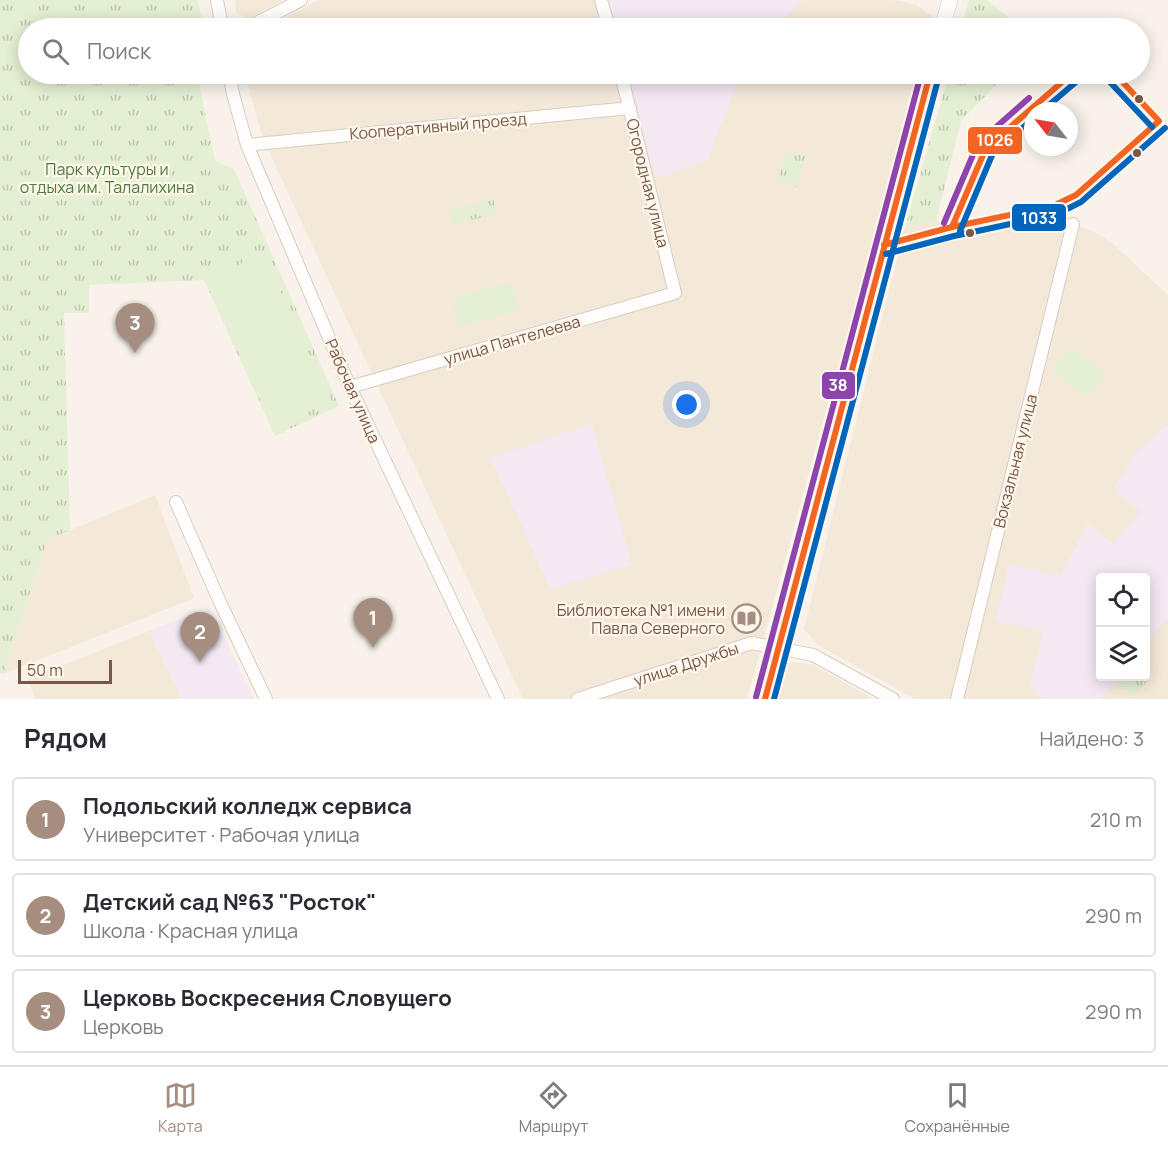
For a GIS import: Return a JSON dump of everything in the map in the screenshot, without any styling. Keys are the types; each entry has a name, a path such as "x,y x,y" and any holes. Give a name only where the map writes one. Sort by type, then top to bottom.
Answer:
{"street":[{"path":"217,0 220,18"},
{"path":"267,18 301,0"},
{"path":"601,0 606,18"},
{"path":"945,18 950,0"},
{"name":"Рабочая улица","path":"231,84 247,145 350,387 498,699"},
{"name":"Огородная улица","path":"624,84 675,293"},
{"path":"765,699 927,84"},
{"name":"Кооперативный проезд","path":"247,145 630,108"},
{"name":"Вокзальная улица","path":"957,699 1073,224"},
{"name":"улица Пантелеева","path":"350,387 675,293"},
{"path":"176,502 266,699"},
{"name":"улица Дружбы","path":"578,699 752,643 813,655 893,699"}],"shaded area":[{"path":"235,0 283,0 249,18 236,12"},
{"path":"318,0 894,0 917,5 933,18 285,18"},
{"path":"609,0 803,0 784,18 614,18"},
{"path":"248,84 915,84 747,699 523,699 263,139"},
{"path":"631,84 737,84 707,161 656,178"},
{"path":"1058,216 1100,235 1113,244 1168,295 1168,699 915,699 818,645 804,629 905,227 936,221"},
{"path":"592,424 632,564 551,590 490,457"},
{"path":"1168,424 1168,617 1150,640 1150,573 1096,573 1096,681 1116,681 1101,699 1043,699 1029,687 1043,632 996,620 1009,564 1061,576 1088,523 1113,544 1140,512 1113,489 1135,453"},
{"path":"155,495 194,598 3,674 47,540"},
{"path":"209,607 254,699 178,699 181,697 149,631"},
{"path":"149,631 181,697 178,699 36,699 28,679"},
{"path":"793,662 812,664 874,699 775,699 784,665"}],"green space":[{"name":"Парк культуры и отдыха им. Талалихина","path":"0,0 198,0 201,18 18,18 18,84 199,84 215,161 234,169 339,406 275,436 204,280 89,285 89,313 64,313 70,530 47,540 3,674 0,673"},
{"path":"969,0 985,0 1009,18 964,18"},
{"path":"946,84 997,84 961,121 936,221 905,227"},
{"path":"787,151 806,157 797,187 778,181"},
{"path":"493,199 497,214 453,224 449,209"},
{"path":"263,253 331,401 273,428 205,280"},
{"path":"511,282 519,310 459,327 451,299"},
{"path":"1070,346 1105,375 1087,398 1052,369"},
{"path":"1122,681 1147,681 1133,698 1118,685"}],"transit line":[{"name":"38","path":"756,697 918,84"},
{"name":"1026","path":"765,699 927,84"},
{"name":"1033","path":"774,699 937,84"},
{"name":"1026","path":"952,227 986,148 1060,84"},
{"name":"1033","path":"1053,102 1074,84"},
{"name":"1033","path":"1112,84 1152,127"},
{"name":"1026","path":"1124,84 1159,121"},
{"name":"38","path":"944,223 978,143 1029,98"},
{"name":"1026","path":"884,245 952,227 1053,206 1076,195 1159,121"},
{"name":"1033","path":"960,231 993,153 1024,127"},
{"name":"1033","path":"886,254 954,236 1057,214 1081,202 1165,128"}],"place":[{"name":"Церковь Воскресения Словущего","path":"135,353"},
{"name":"Библиотека №1 имени Павла Северного","path":"746,619"},
{"name":"Подольский колледж сервиса","path":"373,648"},
{"name":"Детский сад №63 \"Росток\"","path":"200,662"}]}
